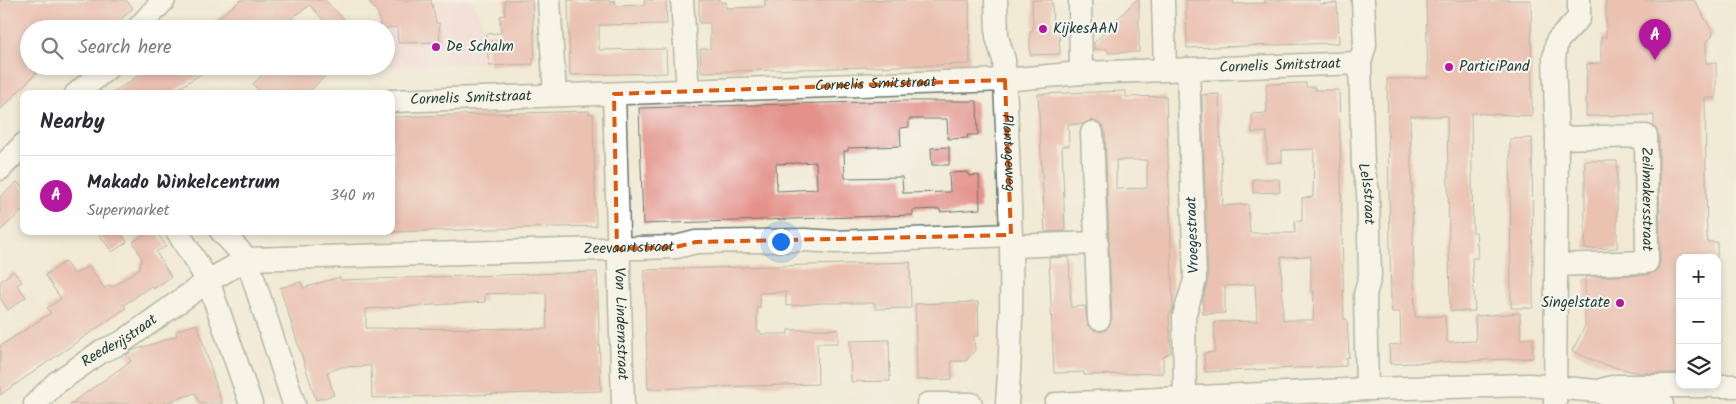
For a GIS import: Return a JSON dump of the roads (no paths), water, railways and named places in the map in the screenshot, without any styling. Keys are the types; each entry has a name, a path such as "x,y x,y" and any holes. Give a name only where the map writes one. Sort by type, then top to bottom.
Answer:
{"street":[{"path":"145,20 164,0"},
{"path":"549,0 554,94"},
{"path":"682,0 688,91"},
{"name":"Plantageweg","path":"996,0 997,37 1004,70 1013,308 1007,404"},
{"name":"Plantageweg","path":"1004,70 1011,36 1011,0"},
{"path":"1080,0 1081,73"},
{"path":"1163,0 1165,69"},
{"name":"Lelsstraat","path":"1364,0 1365,45 1360,63 1363,166 1368,191 1370,276 1364,295 1367,388"},
{"path":"1555,395 1557,138 1554,58 1557,41 1579,18 1579,0"},
{"name":"Cornelis Smitstraat","path":"395,100 688,91 1004,70 1081,73 1360,63"},
{"name":"Vroegestraat","path":"1185,399 1184,316 1195,280 1188,69"},
{"path":"83,90 100,75"},
{"name":"Von Lindernstraat","path":"614,94 624,404"},
{"path":"1092,133 1099,319"},
{"name":"Zeilmakersstraat","path":"1557,138 1646,136 1647,262 1557,265"},
{"path":"0,169 20,148"},
{"path":"182,235 208,281 251,404"},
{"path":"226,235 247,259 294,404"},
{"path":"1011,240 1097,243"},
{"name":"Zeevaartstraat","path":"247,259 676,247 696,242 1011,240"},
{"name":"Reederijstraat","path":"35,404 56,383 102,351 121,343 208,281 247,259"},
{"path":"1056,404 1185,399 1367,388 1530,385 1555,395 1598,391 1617,386 1736,386"},
{"path":"1598,391 1616,400 1662,404"},
{"path":"928,404 971,404"}],"place":[{"name":"KijkesAAN","path":"1043,29"},
{"name":"De Schalm","path":"436,47"},
{"name":"Makado Winkelcentrum","path":"1655,60"},
{"name":"ParticiPand","path":"1449,67"},
{"name":"Singelstate","path":"1620,303"}]}
